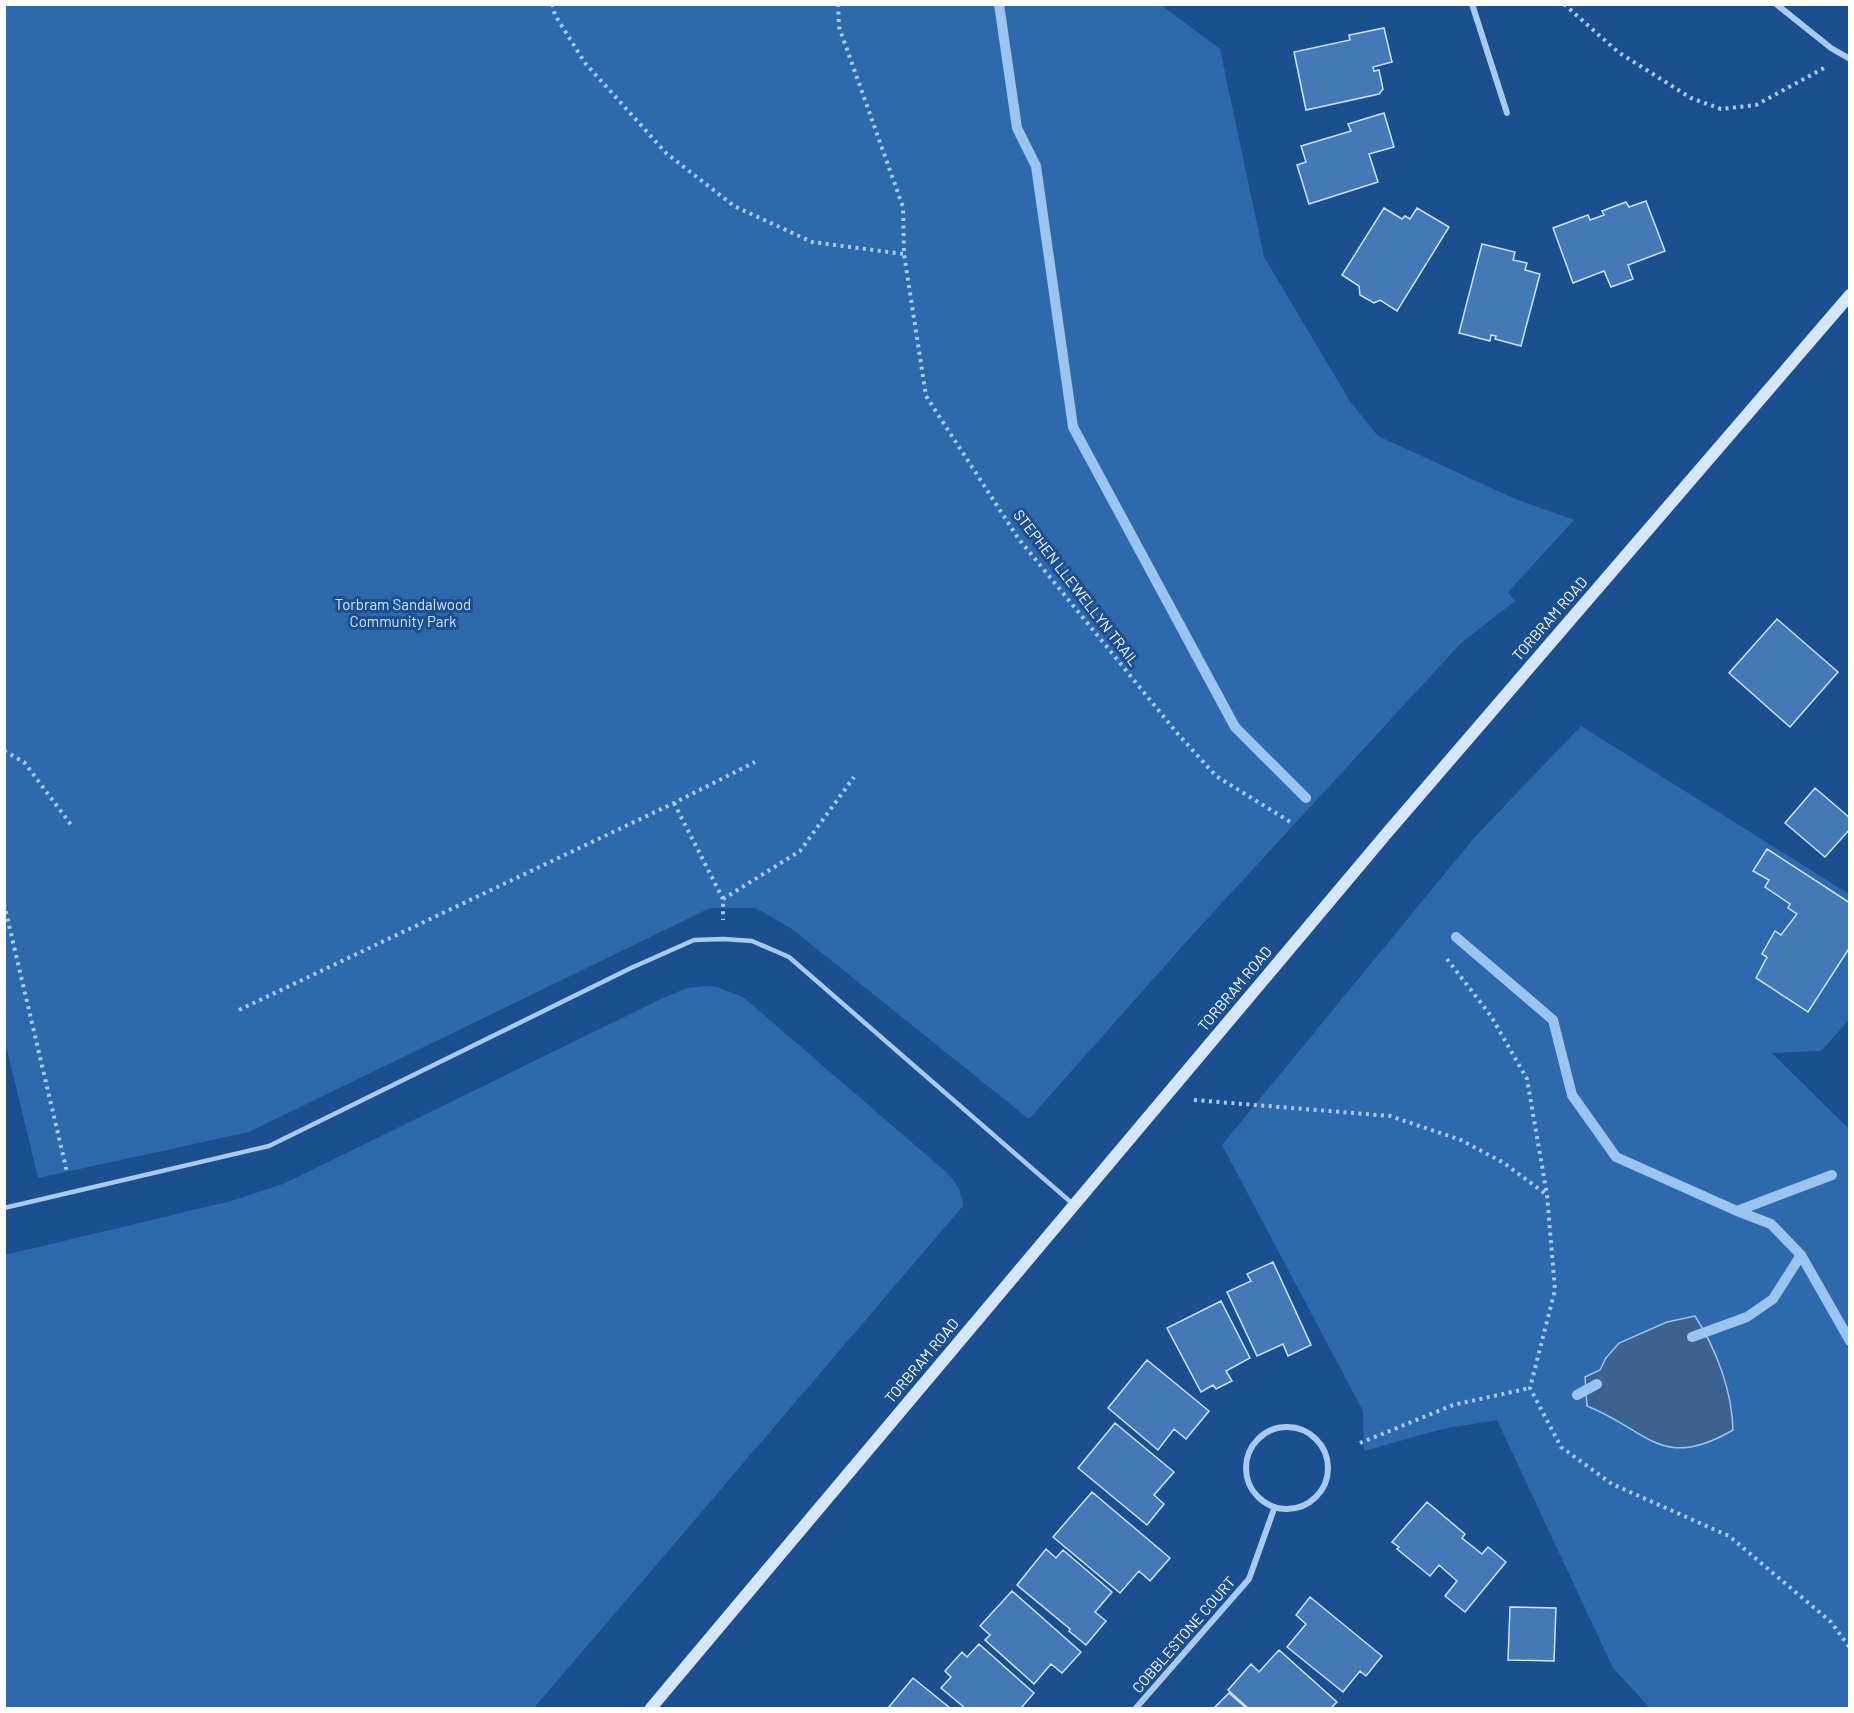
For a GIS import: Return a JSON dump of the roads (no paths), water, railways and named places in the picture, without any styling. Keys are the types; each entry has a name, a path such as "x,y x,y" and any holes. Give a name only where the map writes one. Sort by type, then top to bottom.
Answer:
{"main road":[{"name":"TORBRAM ROAD","path":"651,1708 1504,694 1850,295"}],"street":[{"path":"1472,4 1507,113"},
{"path":"1776,4 1831,48 1850,59"},
{"path":"1280,1427 1294,1427 1308,1432 1325,1452 1328,1466 1327,1479 1321,1491 1312,1501 1300,1508 1274,1509 1262,1503 1252,1492 1246,1480 1245,1466 1248,1452 1256,1440 1267,1431 1280,1427"},
{"name":"COBBLESTONE COURT","path":"1136,1708 1249,1580 1274,1509"}],"lane":[{"path":"4,1208 269,1146 631,968 694,940 723,939 752,941 789,957 1073,1204"}],"waterway":[{"path":"999,4 1017,128 1036,166 1073,427 1235,727 1306,798"},
{"path":"1456,937 1553,1020 1572,1095 1616,1157 1771,1224 1801,1255 1850,1341"},
{"path":"1737,1211 1832,1175"},
{"path":"1692,1337 1747,1317 1773,1299 1801,1255"},
{"path":"1577,1395 1597,1384"}],"park label":[{"name":"Torbram Sandalwood Community Park","path":"403,614"}]}
